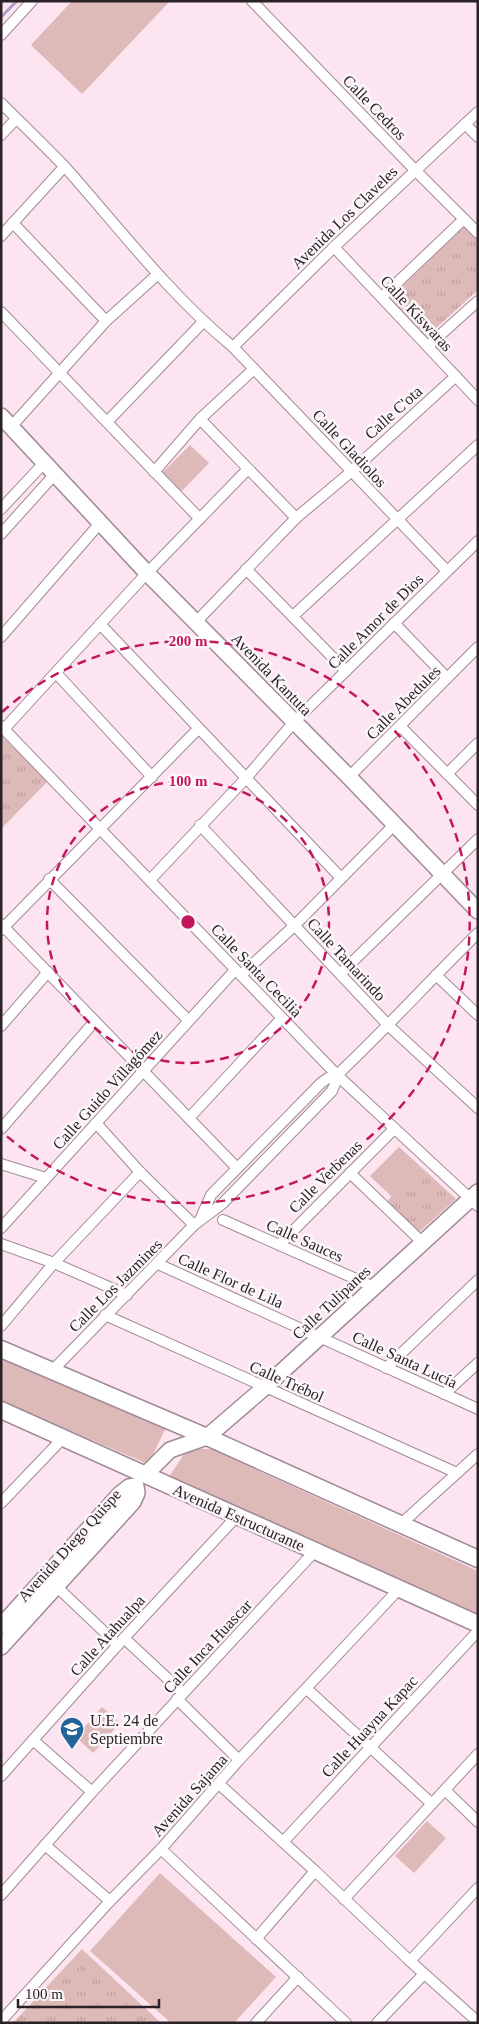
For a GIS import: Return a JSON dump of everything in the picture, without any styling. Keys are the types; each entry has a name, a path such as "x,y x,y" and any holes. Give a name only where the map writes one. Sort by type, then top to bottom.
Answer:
{"main road":[{"path":"1,1349 207,1436 476,1556"},
{"name":"Avenida Estructurante","path":"1,1410 63,1438 141,1481 237,1516 478,1624"}],"street":[{"path":"1,35 32,1"},
{"name":"Calle Cedros","path":"252,1 478,233"},
{"name":"Calle Gladiolos","path":"1,103 64,167 203,322 233,347 446,570"},
{"name":"Avenida Los Claveles","path":"233,347 334,247 478,112"},
{"path":"1,135 16,119"},
{"path":"465,124 478,137"},
{"path":"1,236 64,167"},
{"path":"382,296 464,219"},
{"path":"13,223 106,321"},
{"name":"Calle Kiswaras","path":"334,247 478,400"},
{"path":"6,421 60,373 106,321 158,274"},
{"path":"428,346 478,301"},
{"path":"1,312 200,519"},
{"path":"107,422 203,322"},
{"path":"154,472 200,419 254,369"},
{"name":"Calle C'ota","path":"197,621 296,518 352,471 456,376"},
{"path":"200,419 247,470 296,518"},
{"name":"Avenida Kantuta","path":"6,421 147,573 197,621 478,911"},
{"path":"293,616 398,521 478,445"},
{"path":"1,509 44,463"},
{"path":"3,728 147,573 247,470"},
{"path":"1,534 55,474"},
{"path":"1,637 101,522"},
{"name":"Calle Amor de Dios","path":"150,880 247,776 294,722 446,570 478,541"},
{"path":"246,569 346,671"},
{"path":"394,623 447,678"},
{"path":"100,624 198,729 247,776 341,878"},
{"name":"Calle Abedules","path":"349,777 478,647"},
{"path":"56,673 152,777"},
{"path":"400,726 478,805"},
{"name":"Calle Santa Cecilia","path":"3,728 336,1076 475,1199"},
{"path":"198,729 2,927 96,1021 237,1168"},
{"path":"447,774 478,743"},
{"name":"Calle Tamarindo","path":"200,825 389,1026 478,1108"},
{"name":"Calle Guido Villagómez","path":"1,1228 96,1122 144,1072 188,1020 238,972 294,926 394,825"},
{"path":"341,973 478,839"},
{"path":"49,879 188,1020"},
{"name":"Calle Los Jazmines","path":"197,1223 209,1198 237,1168 323,1081 336,1076 389,1026 478,933"},
{"path":"1,1026 48,972"},
{"path":"436,975 478,1015"},
{"path":"189,1118 282,1018"},
{"path":"1,1129 96,1021"},
{"name":"Calle Los Jazmines","path":"52,1371 197,1223 222,1204 332,1090 336,1076"},
{"path":"96,1122 140,1172 197,1223"},
{"name":"Calle Verbenas","path":"279,1245 394,1129"},
{"path":"1,1164 46,1178"},
{"path":"1,1326 54,1263 140,1172"},
{"path":"350,1173 422,1242"},
{"name":"Calle Tulipanes","path":"207,1436 265,1388 422,1242 475,1199"},
{"name":"Calle Sauces","path":"224,1220 374,1287"},
{"path":"1,1244 54,1263 126,1295"},
{"name":"Calle Flor de Lila","path":"158,1264 320,1336"},
{"path":"386,1368 478,1280"},
{"name":"Calle Trébol","path":"105,1315 457,1473"},
{"name":"Calle Santa Lucía","path":"320,1336 478,1409"},
{"path":"444,1394 478,1363"},
{"name":"Avenida Diego Quispe","path":"1,1647 133,1502 141,1481 162,1456 176,1446 207,1436"},
{"path":"1,1503 63,1438"},
{"path":"401,1524 478,1454"},
{"name":"Avenida Diego Quispe","path":"1,1626 120,1494 141,1481"},
{"name":"Calle Atahualpa","path":"1,1776 121,1641 237,1516"},
{"name":"Calle Inca Huascar","path":"1,1895 92,1792 314,1551"},
{"path":"56,1586 121,1641 180,1696 239,1760"},
{"name":"Avenida Sajama","path":"1,2021 110,1901 161,1849 239,1760 399,1589"},
{"name":"Calle Huayna Kapac","path":"283,1842 478,1631"},
{"path":"307,1689 431,1803"},
{"path":"33,1740 92,1792"},
{"path":"344,1899 478,1754"},
{"path":"219,1784 474,2018 478,2006"},
{"path":"445,1790 478,1822"},
{"path":"45,1845 110,1901"},
{"path":"161,1849 346,2023"},
{"path":"256,1939 315,1871"},
{"path":"410,1961 478,1888"},
{"path":"377,2023 424,1974"},
{"path":"256,2023 298,1977"}],"green space":[{"path":"72,1 170,1 82,94 31,45"},
{"path":"465,226 478,239 478,290 425,338 388,300"},
{"path":"190,445 209,463 180,493 161,474"},
{"path":"1,735 48,781 1,829"},
{"path":"399,1147 420,1166 391,1196 370,1176"},
{"path":"420,1166 456,1199 419,1232 385,1205 391,1196"},
{"path":"1,1355 167,1426 148,1464 1,1401"},
{"path":"197,1449 211,1449 478,1571 478,1616 169,1477 184,1454"},
{"path":"102,1707 120,1723 93,1753 76,1737"},
{"path":"427,1821 446,1838 414,1873 395,1856"},
{"path":"160,1873 276,1977 234,2023 171,2023 90,1951"},
{"path":"82,1949 161,2023 13,2023"}],"waterway":[{"path":"1,17 17,1"}],"place":[{"name":"U.E. 24 de Septiembre","path":"72,1750"}]}
